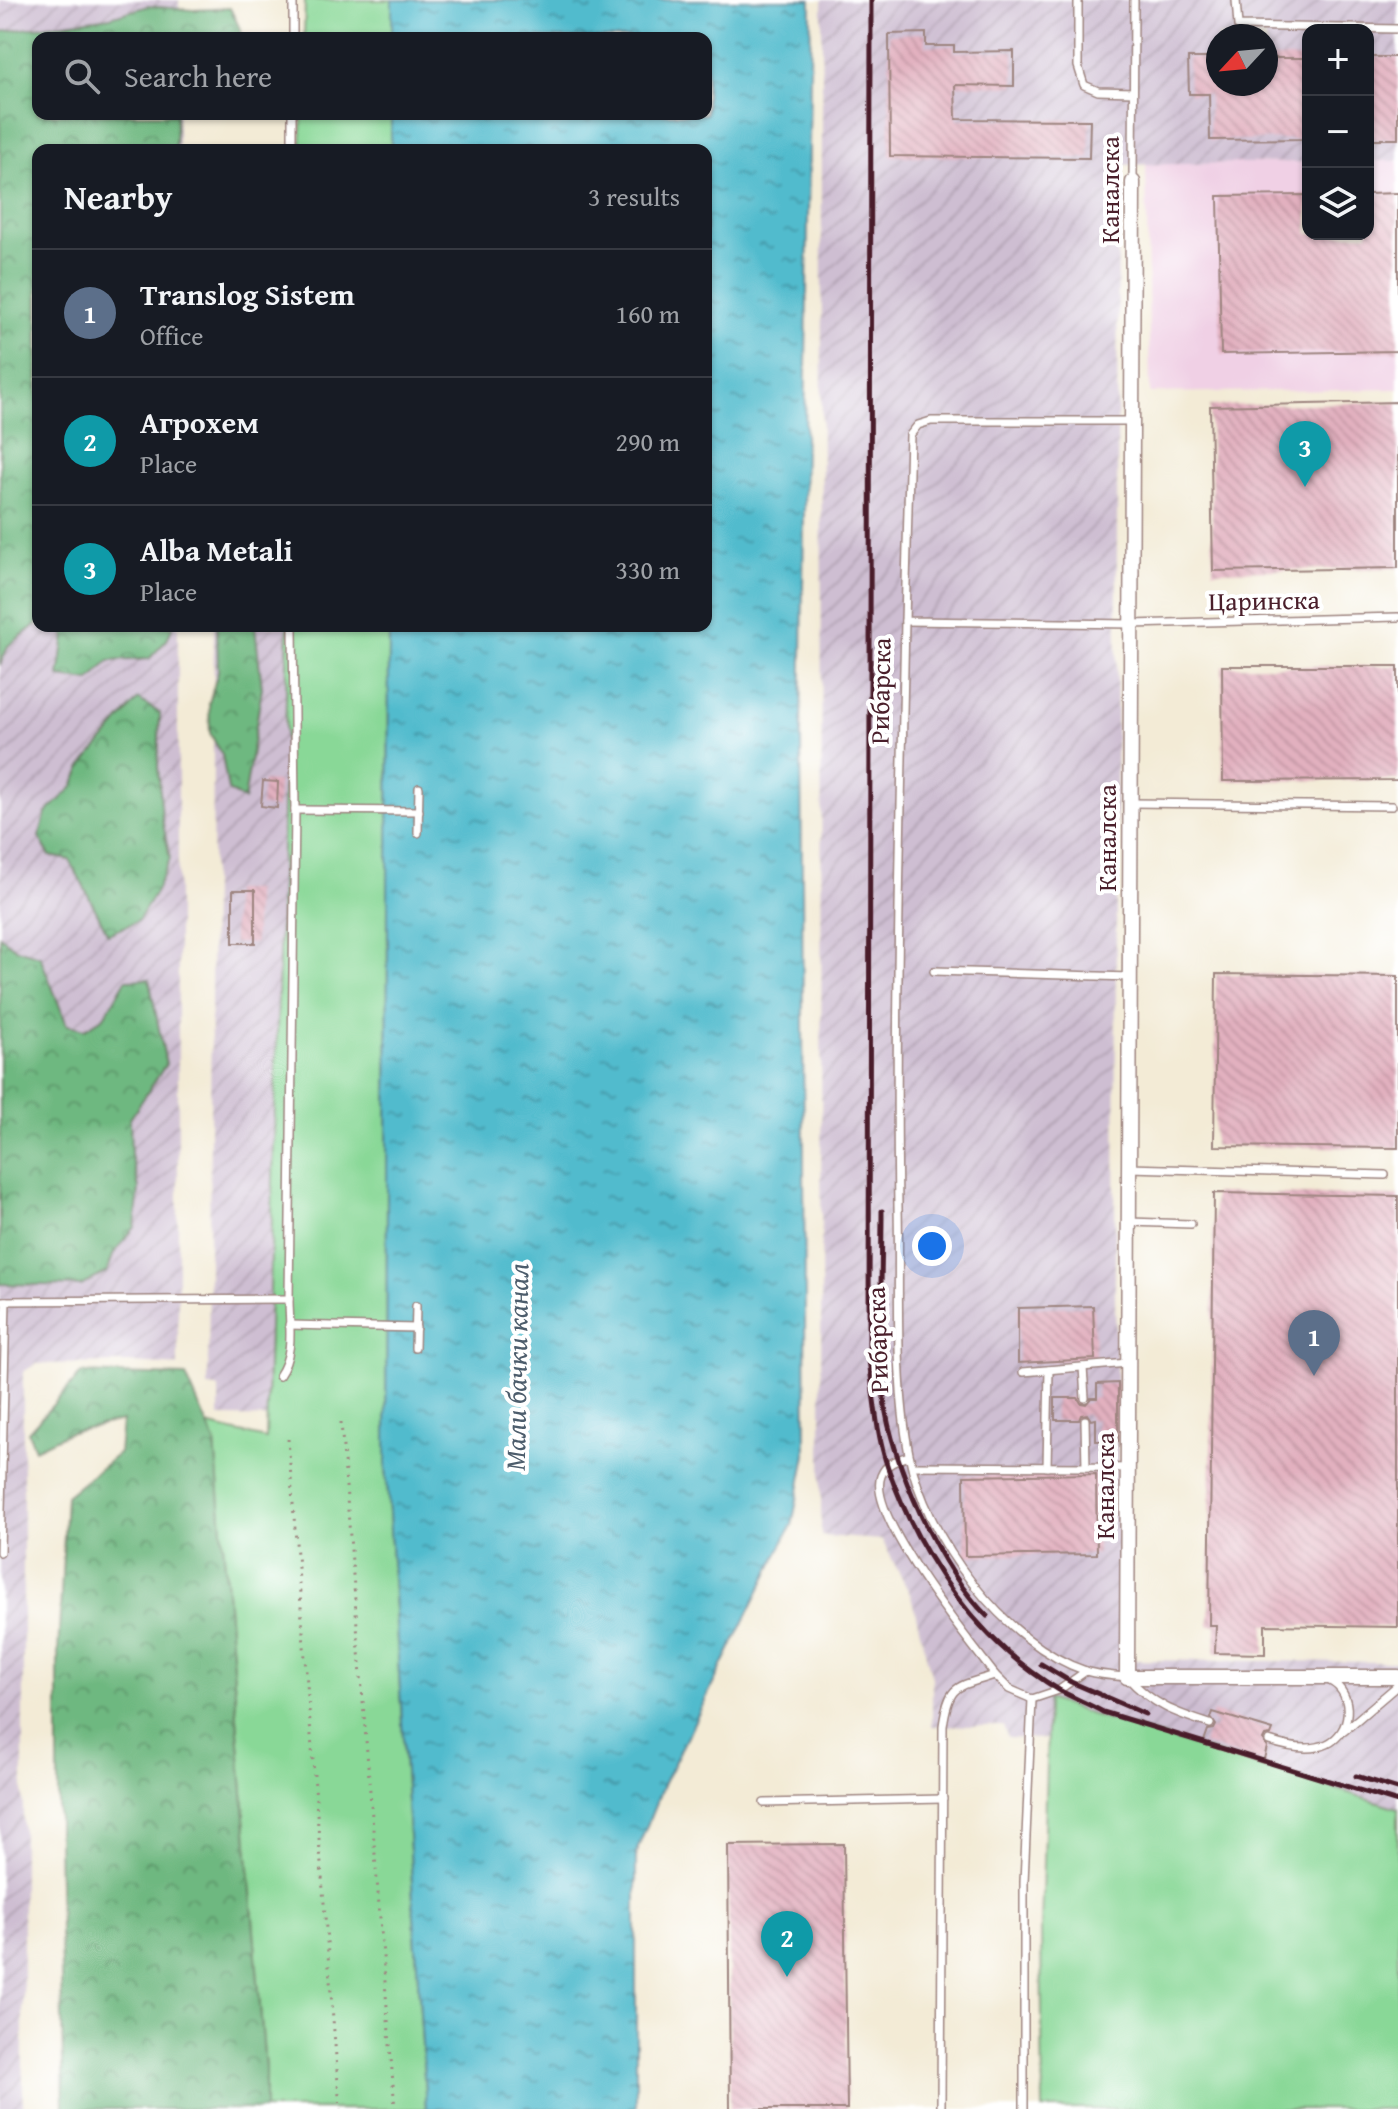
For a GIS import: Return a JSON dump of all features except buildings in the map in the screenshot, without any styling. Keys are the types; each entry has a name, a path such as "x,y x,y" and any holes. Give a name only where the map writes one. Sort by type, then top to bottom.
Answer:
{"street":[{"name":"Каналска","path":"1127,1677 1133,182"},
{"name":"Рибарска","path":"1127,1677 1398,1677"}],"lane":[{"path":"293,0 293,32"},
{"path":"1078,0 1078,66 1084,85 1098,91 1133,92"},
{"name":"Каналска","path":"1133,182 1134,0"},
{"path":"1236,0 1238,26 1398,29"},
{"path":"292,120 292,144"},
{"name":"Рибарска","path":"1127,1677 1086,1671 1035,1645 999,1612 964,1573 930,1512 909,1456 901,1391 896,1062 910,435 918,425 931,421 1132,421"},
{"name":"Царинска","path":"905,621 1131,624 1398,617"},
{"path":"279,1376 290,1353 295,810 293,632"},
{"path":"418,833 419,788"},
{"path":"1131,803 1392,806"},
{"path":"295,810 419,811"},
{"path":"934,971 1130,977"},
{"path":"1129,1168 1385,1175"},
{"path":"1129,1222 1191,1224"},
{"path":"0,1552 3,1301 289,1299"},
{"path":"415,1348 416,1306"},
{"path":"289,1325 416,1328"},
{"path":"1023,1372 1128,1363"},
{"path":"1083,1367 1085,1398"},
{"path":"1047,1467 1049,1370"},
{"path":"1085,1420 1086,1467"},
{"path":"909,1456 887,1466 879,1479 883,1503 910,1561 995,1675 1009,1689 1032,1699 1059,1690 1086,1671"},
{"path":"913,1466 1128,1468"},
{"path":"941,2109 943,1726 946,1702 954,1690 995,1675"},
{"path":"1320,1676 1338,1685 1346,1701 1348,1719 1340,1735"},
{"path":"1127,1677 1142,1694 1172,1712 1210,1724"},
{"path":"1269,1741 1310,1748 1327,1744 1398,1685"},
{"path":"1024,2109 1024,1882 1032,1699"},
{"path":"764,1803 943,1799"}],"path":[{"path":"341,1422 395,2109"},
{"path":"288,1439 340,2109"}],"shaded area":[{"path":"0,0 179,0 179,32 32,32 32,120 178,120 178,144 32,144 32,632 178,632 178,1366 36,1364 23,1372 23,2109 0,2109"},
{"path":"822,0 1398,0 1398,161 1374,161 1374,24 1302,24 1302,162 1118,165 1115,1293 1121,1660 1398,1662 1398,1808 1098,1717 1049,1699 1047,1739 1008,1738 1003,1726 932,1726 932,1678 911,1596 882,1540 821,1536"},
{"path":"1374,161 1398,161 1398,389 1150,393 1146,164 1302,162 1302,240 1374,240"},
{"path":"214,632 296,632 309,1418 219,1417 219,1388 208,1387"}],"green space":[{"path":"305,0 392,0 392,32 304,32"},
{"path":"148,6 193,10 230,8 241,31 32,32 32,120 176,120 175,144 32,144 32,628 8,646 0,665 0,32 110,17"},
{"path":"302,120 391,120 391,144 301,144"},
{"path":"62,632 170,632 149,659 109,661 90,681 59,677 65,635"},
{"path":"217,632 256,632 262,688 244,800 228,790 222,755 210,733 209,703 218,671"},
{"path":"288,632 389,632 386,1465 426,2109 265,2109 265,2068 215,1442 207,1425 266,1439"},
{"path":"138,699 160,713 158,766 162,818 170,859 138,921 108,934 70,860 50,856 39,837 46,813 72,788 83,765"},
{"path":"0,936 17,949 40,956 67,1025 85,1029 104,1017 126,980 149,979 166,1064 130,1119 131,1155 139,1188 135,1227 114,1253 107,1272 81,1286 0,1284"},
{"path":"82,1373 186,1376 215,1442 265,2068 265,2109 64,2109 58,1840 58,1653 66,1496 119,1453 122,1421 68,1433 35,1449 28,1432"},
{"path":"1048,1699 1398,1808 1398,2109 1043,2109 1041,1928"}],"water":[{"name":"Мали бачки канал","path":"392,0 811,0 801,733 806,1455 792,1525 664,1783 636,1853 636,2109 426,2109 386,1465 389,632 712,632 712,144 391,144 391,120 712,120 712,32 392,32"}],"railway":[{"path":"871,0 869,1360 884,1455 901,1501 934,1565 977,1622 1029,1670 1059,1690 1103,1712 1398,1802"},
{"path":"882,1211 881,1352 889,1425 921,1515 952,1572 987,1616"},
{"path":"1041,1664 1071,1682 1145,1714"},
{"path":"1356,1776 1398,1789"}],"place":[{"name":"Alba Metali","path":"1305,487"},
{"name":"Translog Sistem","path":"1314,1376"},
{"name":"Агрохем","path":"787,1977"}]}
